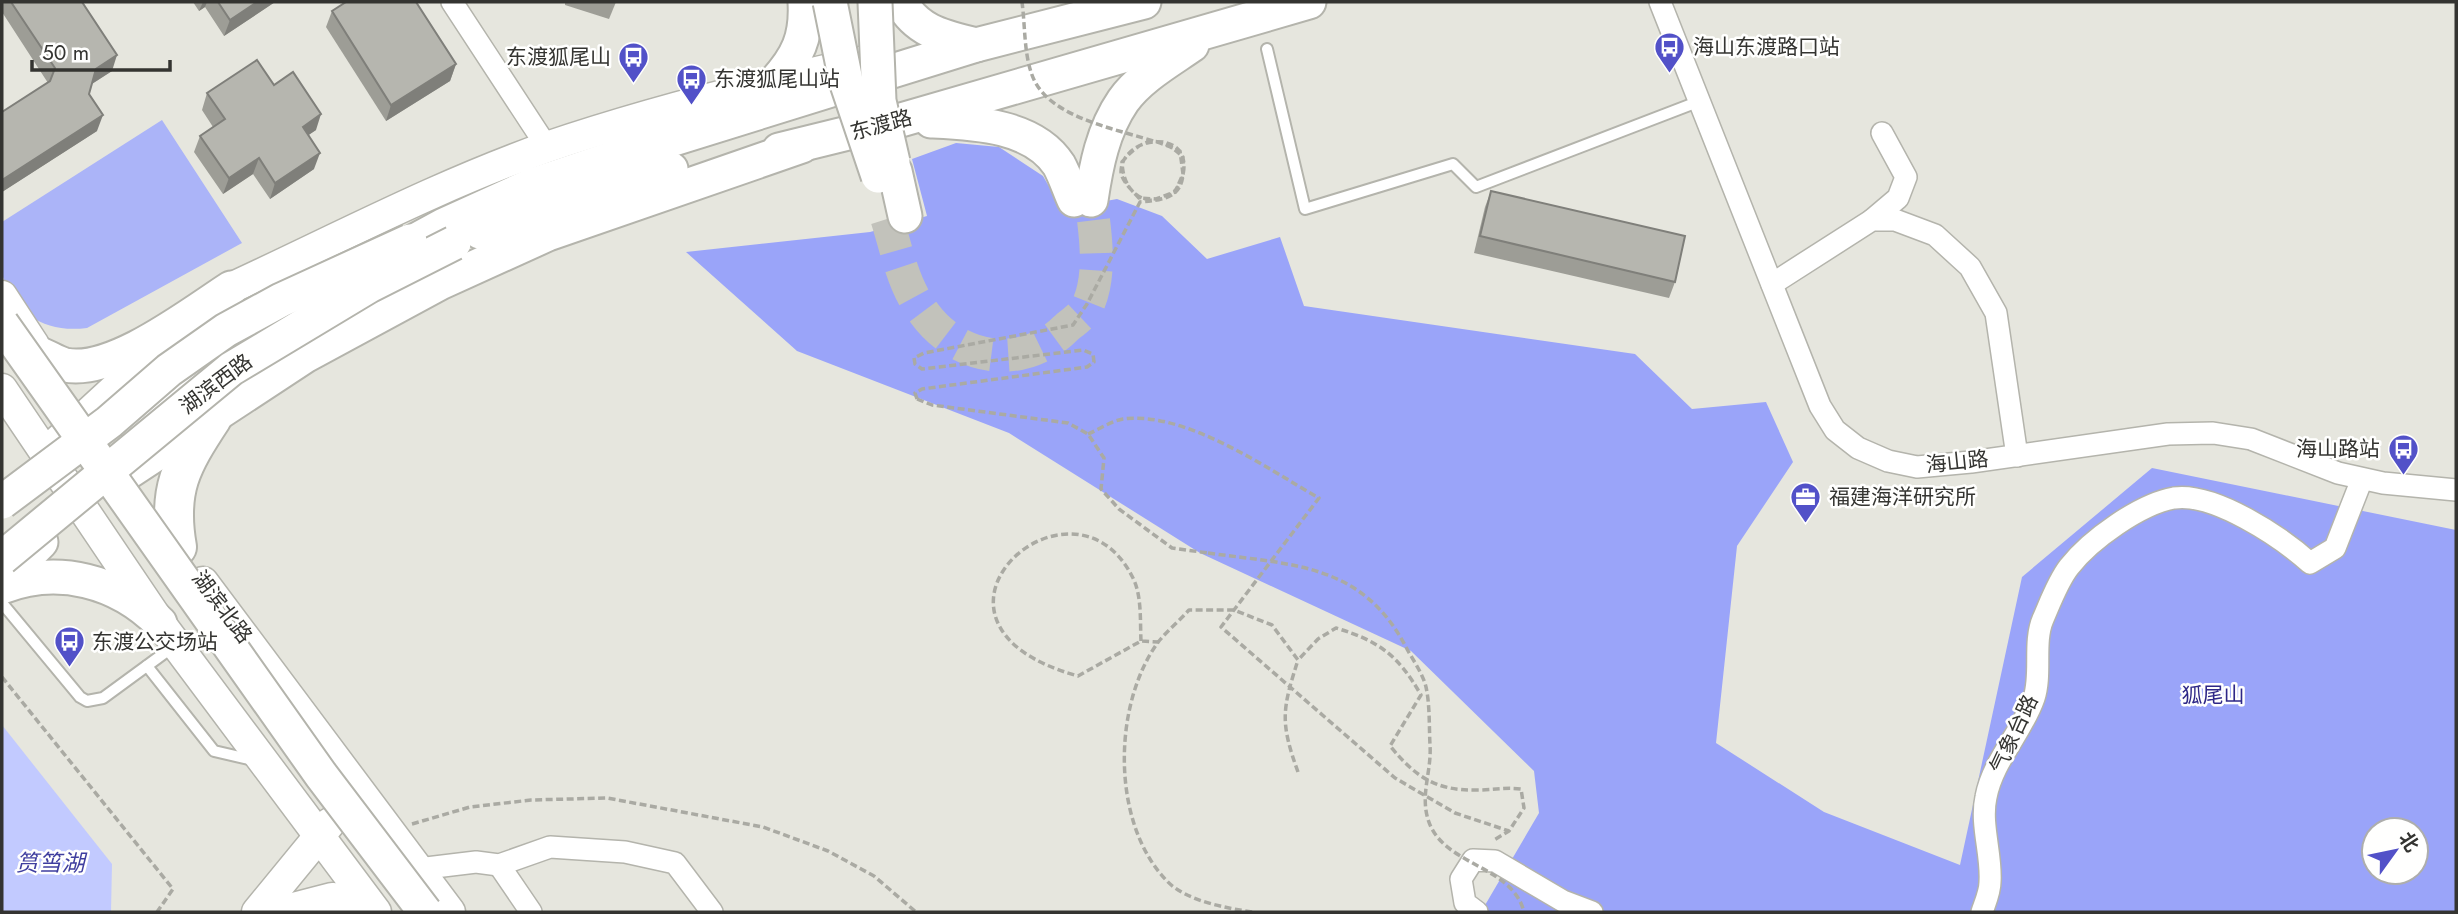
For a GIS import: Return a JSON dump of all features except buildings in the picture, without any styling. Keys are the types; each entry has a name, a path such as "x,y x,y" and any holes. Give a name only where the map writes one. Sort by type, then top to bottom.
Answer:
{"highway":[{"path":"177,547 172,514 174,498 191,450 212,418"}],"main road":[{"path":"804,36 805,2"},
{"path":"774,82 798,53 804,36 829,2"},
{"path":"829,2 846,81 886,174"},
{"path":"843,2 850,55 886,174 896,217"},
{"path":"858,2 890,111"},
{"path":"875,2 890,111 886,174"},
{"path":"901,2 916,23 927,30 976,45"},
{"path":"2,502 108,422 169,370 226,330 281,300 449,234 530,186 976,45 1144,2"},
{"name":"东渡路","path":"449,234 572,195 695,163 802,146 890,111 1212,32 1310,2"},
{"path":"890,111 978,123 1025,135 1058,164 1082,200 1099,153 1123,100 1156,70 1212,32"},
{"path":"40,354 66,365 97,364 139,346 231,288 477,175 547,147 774,82 887,55 976,45"},
{"path":"622,155 887,55"},
{"path":"2,581 35,547 126,473 305,356 440,283 548,234 802,146"},
{"name":"湖滨西路","path":"2,530 219,350 449,234"},
{"name":"湖滨西路","path":"2,558 231,369 449,234"},
{"path":"2,494 155,351 231,288"},
{"name":"湖滨北路","path":"2,296 177,547 450,912"},
{"path":"2,324 321,775 425,912"},
{"path":"2,358 180,602 413,912"},
{"path":"2,389 169,634 372,906"},
{"path":"2,587 22,579 78,578 121,593 141,604 169,634"},
{"path":"257,912 332,819 343,792 339,762"},
{"path":"278,912 332,898 372,906"}],"street":[{"path":"452,2 547,147"},
{"name":"海山路","path":"1660,2 1820,406 1835,430 1858,448 1888,460 1917,467 2017,456 2168,434 2213,433 2251,439 2338,473 2362,479 2456,490"},
{"path":"1772,284 1872,220 1898,198 1906,177 1882,133"},
{"path":"1872,220 1895,220 1935,235 1970,267 1996,313 2017,456"},
{"name":"气象台路","path":"1982,912 1990,883 1985,798 2000,760 2020,733 2035,696 2042,623 2069,567 2106,533 2144,507 2176,498 2202,502 2244,517 2288,544 2310,563 2335,548 2362,479"},
{"path":"418,869 476,862 499,865 550,848 625,852 675,863 712,912"},
{"path":"1477,912 1465,904 1461,880 1473,860 1495,861 1563,901 1592,912"},
{"path":"499,865 531,912"}],"lane":[{"path":"1267,49 1305,209 1453,164 1476,187 1700,101"},
{"path":"2,603 80,697 87,701 103,698 147,666 169,634"},
{"path":"147,666 214,751 263,762"}],"path":[{"path":"1022,2 1031,74 1046,97 1087,122 1159,141 1169,146 1180,151 1181,162 1183,174 1179,183 1175,192 1166,196 1156,199 1148,199 1139,198 1133,191 1126,184 1121,172 1124,164 1127,156 1135,150 1143,143 1154,142 1165,141 1175,147 1180,155 1184,163 1182,173 1181,183 1175,190 1169,197 1151,201 1141,197 1132,194 1123,181 1122,172 1122,162 1128,155 1134,148 1142,145 1149,141 1159,142 1168,143 1176,150 1183,158 1184,167 1185,177 1173,196 1154,202 1140,202 1087,304 1073,325 924,353 914,358 915,364 922,369 1083,350 1093,354 1094,362 1087,367 922,389 915,393 916,399 932,405 1068,423 1088,434 1104,458 1101,489 1119,509 1172,548 1305,567 1350,582 1395,625 1426,685 1430,754 1424,784 1426,815 1433,832 1445,845 1496,877 1521,901 1524,912"},
{"path":"1088,434 1121,419 1172,422 1252,460 1319,498 1221,627 1395,778 1455,813 1509,831"},
{"path":"1141,641 1134,580 1121,559 1102,543 1076,535 1048,535 1023,549 1000,571 994,603 999,629 1017,650 1048,667 1078,676 1141,641 1158,642"},
{"path":"1252,912 1214,906 1168,883 1140,844 1128,800 1123,749 1133,696 1158,642 1189,610 1234,610 1272,625 1298,660"},
{"path":"1298,772 1287,740 1285,702 1298,660 1318,639 1336,628 1371,639 1407,671 1421,695 1390,746 1408,767 1427,783 1477,790 1503,787 1521,789 1524,808 1509,831 1490,843 1483,860"},
{"path":"2,677 173,889 157,912"},
{"path":"391,832 431,817 470,807 531,800 607,798 763,827 828,851 874,876 916,912"}],"shaded area":[{"path":"162,120 242,243 87,328 59,328 35,319 16,302 3,277 2,222"}],"green space":[{"name":"狐尾山","path":"956,143 999,147 1043,176 1062,209 1117,199 1162,216 1207,259 1280,237 1304,306 1635,354 1692,409 1766,402 1793,462 1737,546 1716,743 1824,812 1960,865 2022,577 2152,468 2456,530 2456,912 1481,912 1539,813 1534,771 1411,651 1200,553 1009,433 797,351 686,252 870,232 927,216 912,159"}],"water":[{"name":"筼筜湖","path":"2,725 112,864 111,912 2,912"}],"tunnel":[{"path":"887,219 901,268 911,291 924,313 938,329 955,342 973,350 992,355 1011,355 1031,351 1049,342 1086,308 1092,293 1096,266 1091,200"}],"place":[{"name":"海山东渡路口站","path":"1670,74"},
{"name":"东渡狐尾山","path":"634,84"},
{"name":"东渡狐尾山站","path":"691,106"},
{"name":"海山路站","path":"2403,476"},
{"name":"福建海洋研究所","path":"1806,524"},
{"name":"东渡公交场站","path":"69,669"}]}
